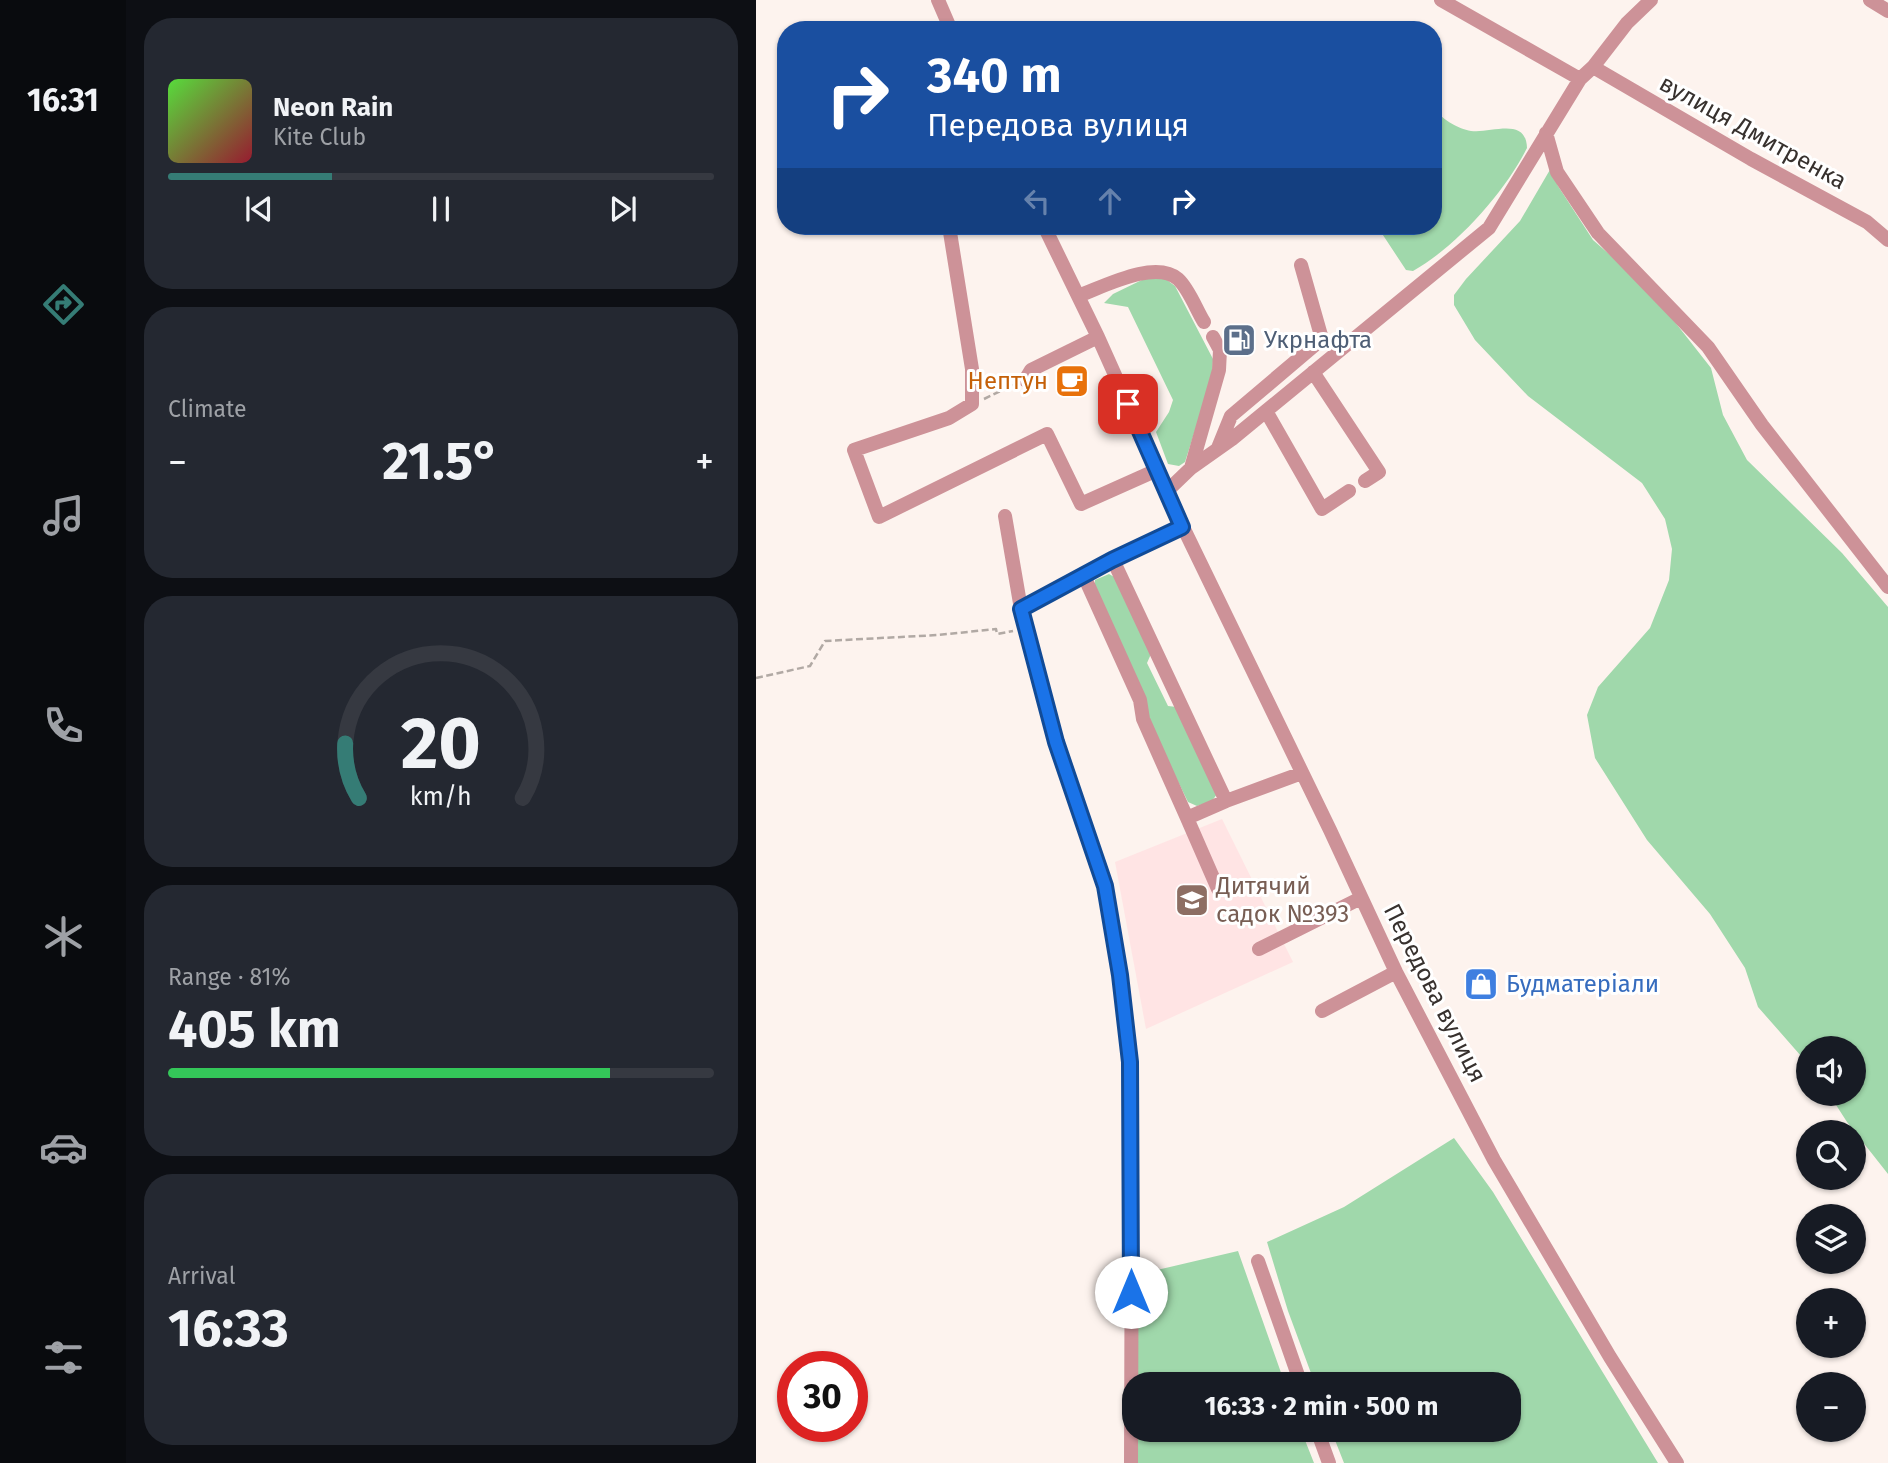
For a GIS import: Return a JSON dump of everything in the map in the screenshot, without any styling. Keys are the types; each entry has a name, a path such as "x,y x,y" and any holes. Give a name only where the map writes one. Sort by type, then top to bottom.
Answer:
{"street":[{"path":"938,0 947,21"},
{"path":"1441,0 1580,79"},
{"path":"1166,492 1191,468 1266,411 1489,228 1580,79 1593,67 1627,23 1651,0"},
{"path":"1870,0 1888,11"},
{"name":"вулиця Дмитренка","path":"1593,67 1751,159 1867,222 1888,240"},
{"path":"1546,133 1557,172 1598,233 1708,347 1762,425 1888,587"},
{"path":"950,235 972,369 971,404 950,418 854,450 879,516 1047,434 1081,504 1157,470"},
{"name":"Передова вулиця","path":"1048,235 1098,337 1182,527 1396,972 1494,1160 1610,1357 1677,1463"},
{"path":"1217,449 1231,416 1322,339 1301,265"},
{"path":"1079,296 1143,273 1163,272 1181,281 1204,322"},
{"path":"1024,380 1031,370 1098,337"},
{"path":"1191,468 1219,370 1220,350 1213,337"},
{"path":"1313,372 1379,472 1366,481"},
{"path":"1266,411 1322,509 1349,491"},
{"path":"1005,516 1026,629 1056,742 1105,886 1120,975 1130,1062 1132,1138 1131,1463"},
{"path":"1021,609 1112,560 1182,527"},
{"path":"1112,560 1226,801"},
{"path":"1084,576 1140,701 1143,719 1218,889"},
{"path":"1187,818 1302,773"},
{"path":"1259,949 1362,898"},
{"path":"1322,1011 1396,972"},
{"path":"1258,1261 1297,1372"},
{"path":"1321,1442 1329,1463"}],"path":[{"path":"971,404 1024,380"},
{"path":"756,678 810,666 825,641 996,629 997,634 1026,629"}],"shaded area":[{"name":"Дитячий садок №393","path":"1222,819 1293,962 1146,1029 1115,862"}],"green space":[{"path":"1442,116 1466,130 1514,129 1520,132 1525,138 1527,148 1493,200 1446,248 1413,271 1406,270 1383,235 1442,235"},
{"path":"1551,168 1558,186 1593,240 1649,289 1711,368 1723,415 1747,460 1842,553 1888,607 1888,1174 1866,1146 1866,1120 1846,1120 1837,1106 1866,1106 1866,1036 1796,1036 1796,1050 1758,1007 1745,968 1710,914 1647,840 1595,758 1587,715 1598,687 1650,628 1669,580 1672,549 1665,519 1642,483 1528,396 1475,340 1454,305 1454,295 1466,279 1520,221"},
{"path":"1148,277 1163,277 1175,286 1213,359 1212,377 1185,462 1179,466 1168,464 1156,432 1173,400 1128,307 1104,303 1113,294"},
{"path":"1109,574 1116,578 1151,654 1147,663 1168,706 1177,707 1217,794 1212,801 1197,806 1188,802 1146,716 1095,589 1095,580"},
{"path":"1454,1138 1493,1192 1658,1463 1344,1463 1336,1442 1521,1442 1521,1372 1311,1372 1267,1242 1344,1207"},
{"path":"1238,1251 1281,1372 1136,1372 1140,1274"},
{"path":"1136,1442 1306,1442 1314,1463 1137,1463"}],"place":[{"name":"Укрнафта","path":"1239,340"},
{"name":"Нептун","path":"1072,381"},
{"name":"Дитячий садок №393","path":"1192,900"},
{"name":"Будматеріали","path":"1481,984"}],"route":[{"path":"1128,404 1182,527 1112,560 1021,609 1056,742 1105,886 1120,975 1130,1062 1131,1292"}]}
